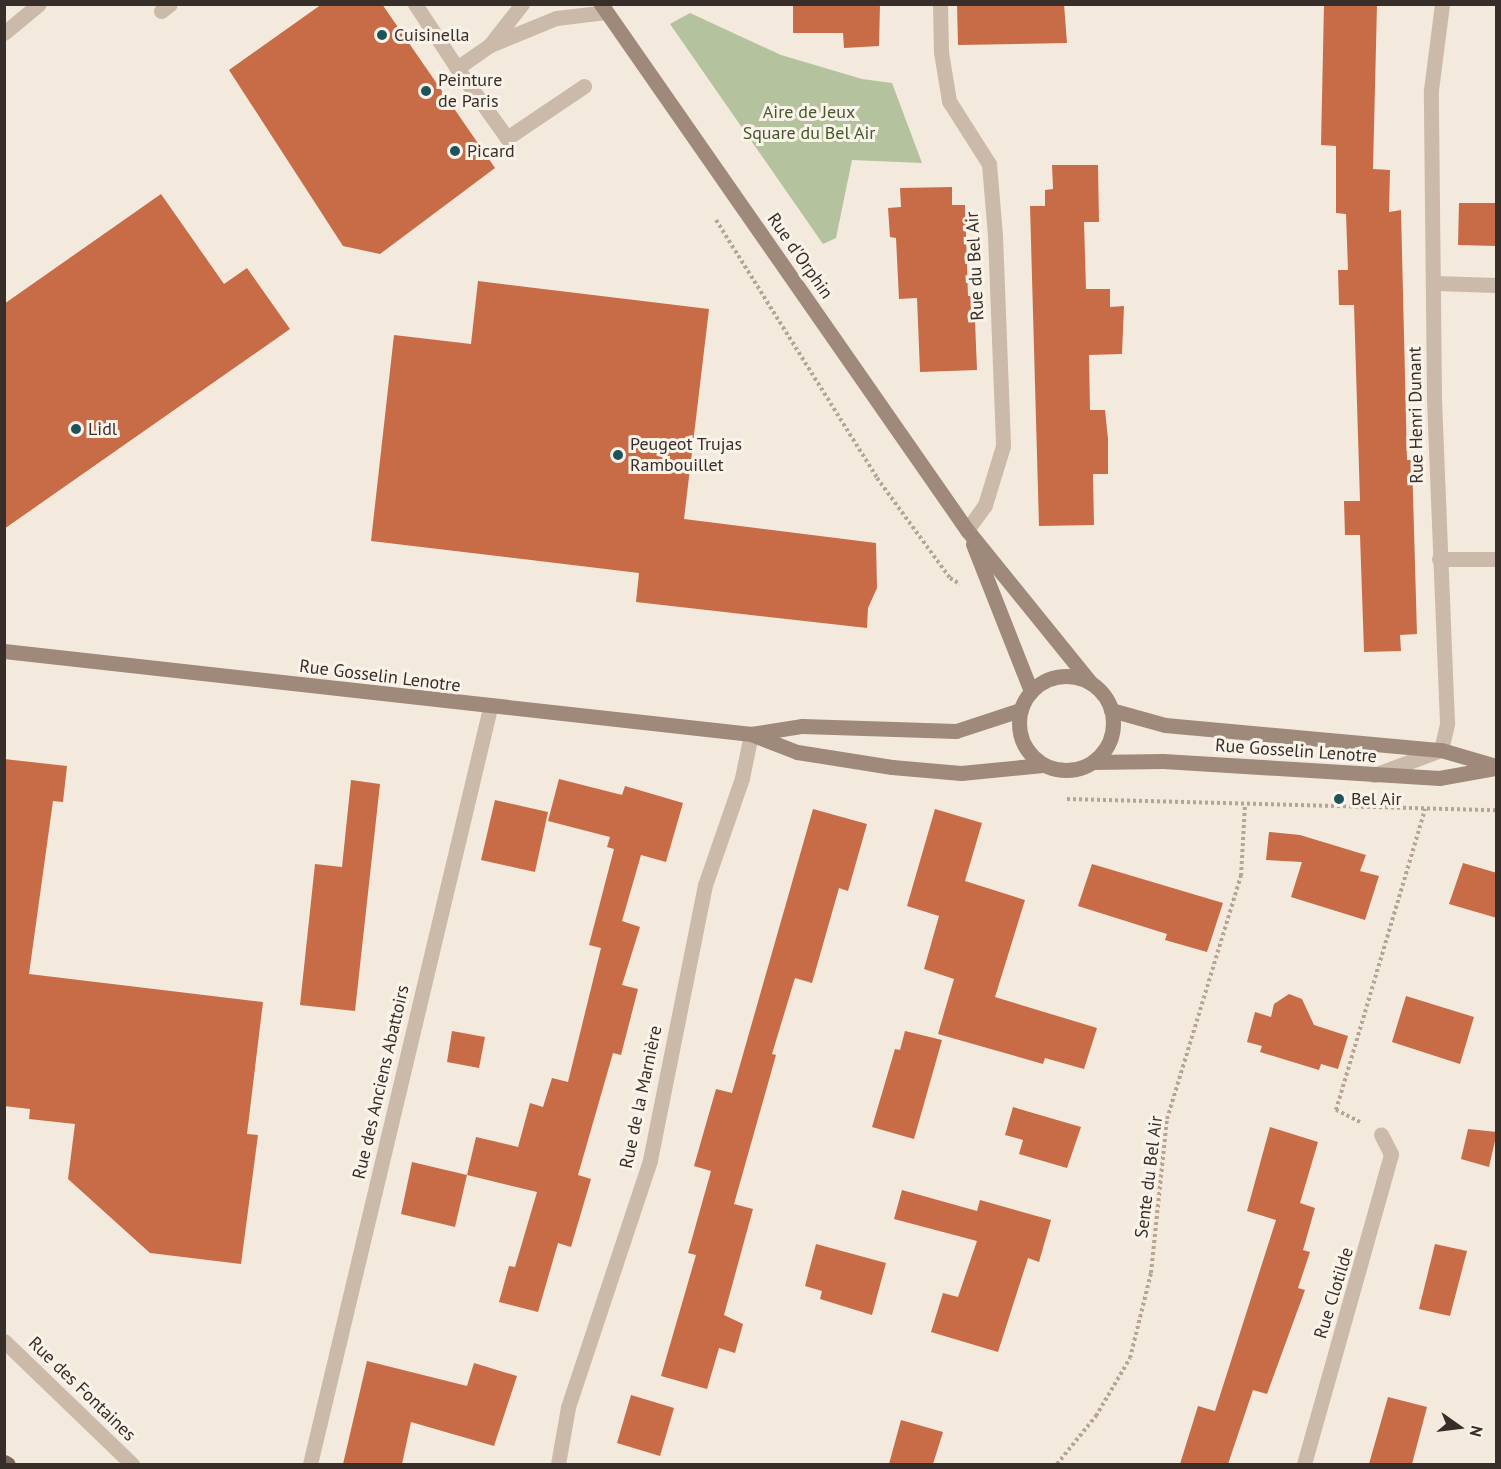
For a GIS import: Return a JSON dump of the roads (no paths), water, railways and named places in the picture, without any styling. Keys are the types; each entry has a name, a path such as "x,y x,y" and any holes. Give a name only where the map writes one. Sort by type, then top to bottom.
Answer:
{"main road":[{"name":"Rue d'Orphin","path":"603,8 967,530 1091,683"},
{"name":"Rue d'Orphin","path":"967,530 1031,692"},
{"name":"Rue Gosselin Lenotre","path":"4,651 490,708 751,734 802,726 956,731 1020,711"},
{"path":"1059,676 1091,683 1111,710 1110,739 1093,762 1074,770 1043,765 1023,741 1020,711 1031,692 1059,676"},
{"name":"Rue Gosselin Lenotre","path":"1111,710 1165,725 1441,750 1497,767"},
{"name":"Rue Gosselin Lenotre","path":"751,734 797,752 892,767 961,773 1043,765"},
{"name":"Rue Gosselin Lenotre","path":"1093,762 1163,761 1371,776 1438,778 1497,767"}],"street":[{"path":"4,33 39,4"},
{"path":"415,4 507,138 584,86"},
{"path":"490,45 522,4"},
{"name":"Rue du Bel Air","path":"940,4 941,52 949,101 989,164 994,235 1003,446 985,505 967,530"},
{"name":"Rue Henri Dunant","path":"1441,750 1447,723 1439,559 1431,90 1442,4"},
{"path":"457,68 490,45 556,18 603,8"},
{"path":"1435,283 1497,285"},
{"path":"1439,559 1497,559"},
{"name":"Rue des Anciens Abattoirs","path":"310,1464 490,708"},
{"name":"Rue de la Marnière","path":"558,1464 568,1407 650,1160 705,885 742,778 751,734"},
{"path":"1371,776 1441,750"},
{"name":"Rue Clotilde","path":"1305,1464 1391,1154 1381,1134"},
{"name":"Rue des Fontaines","path":"4,1341 132,1464"}],"place":[{"name":"Cuisinella","path":"382,35"},
{"name":"Peinture de Paris","path":"426,91"},
{"name":"Picard","path":"455,151"},
{"name":"Lidl","path":"76,429"},
{"name":"Peugeot Trujas Rambouillet","path":"618,455"},
{"name":"Bel Air","path":"1339,799"}],"park label":[{"name":"Aire de Jeux Square du Bel Air","path":"809,123"}]}
